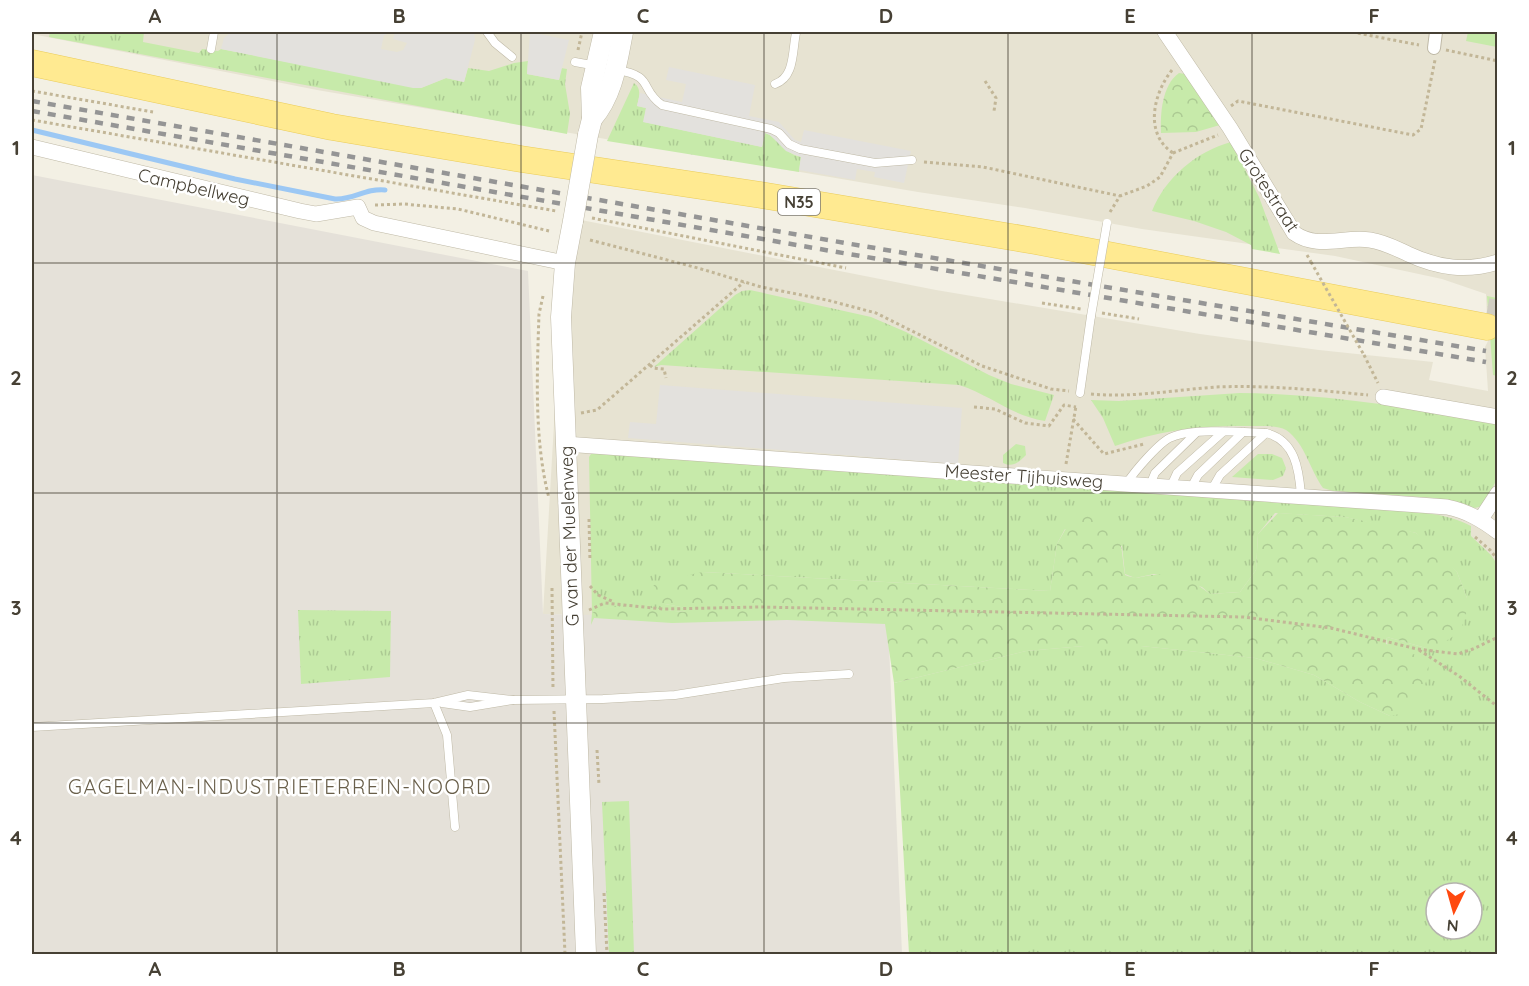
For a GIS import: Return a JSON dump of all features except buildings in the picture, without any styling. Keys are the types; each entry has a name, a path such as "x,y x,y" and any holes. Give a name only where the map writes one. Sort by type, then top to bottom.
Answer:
{"main road":[{"name":"N35","path":"32,46 261,96 453,134 1054,229 1487,319 772,197 521,159 332,127 32,63"}],"street":[{"name":"G van der Muelenweg","path":"604,32 605,68"},
{"name":"G van der Muelenweg","path":"586,954 561,317 565,263 590,127 591,88 605,68 623,32"},
{"name":"Grotestraat","path":"1165,32 1230,128 1294,233 1301,239 1320,243 1355,239 1371,240 1447,267 1476,268 1497,262"},
{"path":"1435,48 1436,32"},
{"name":"Campbellweg","path":"32,147 316,214 358,207"},
{"path":"358,207 363,218 374,223 565,263"},
{"path":"1383,397 1497,417"},
{"name":"Meester Tijhuisweg","path":"565,444 1447,507 1464,511 1481,519 1497,532"},
{"path":"1481,519 1497,494"}],"lane":[{"path":"211,49 214,32"},
{"path":"488,32 495,43 512,57"},
{"path":"775,84 783,81 789,75 795,33"},
{"path":"575,62 629,72 641,77 646,82 651,96 662,105 771,129 796,148 875,163 912,160"},
{"path":"1080,393 1107,222"},
{"path":"1170,486 1177,473 1222,432"},
{"path":"1191,488 1198,475 1243,432"},
{"path":"1150,485 1155,473 1196,433"},
{"path":"1127,483 1134,471 1171,437 1196,433 1266,433 1275,435 1290,449 1299,475 1301,495"},
{"path":"1212,489 1220,475 1266,433"},
{"path":"32,727 434,703 468,695 513,700 675,695 784,678 849,674"},
{"path":"434,703 447,735 455,826"}],"path":[{"path":"579,44 582,32"},
{"path":"1352,32 1497,61"},
{"path":"1220,113 1238,102 1413,135 1421,129 1435,48"},
{"path":"1173,153 1158,140 1155,132 1155,113 1159,96 1170,72 1184,60"},
{"path":"985,81 996,98 994,111"},
{"path":"32,120 846,268"},
{"path":"1107,222 1114,203 1120,196 1154,183 1165,171 1173,153 1230,128"},
{"path":"912,160 983,167 1120,196"},
{"path":"358,207 404,204 458,209 549,231"},
{"path":"590,240 744,282 876,313 982,366 1052,389 1119,395 1215,387 1266,387 1383,397 1380,386 1364,355 1311,262"},
{"path":"585,413 597,410 744,282"},
{"name":"G van der Muelenweg","path":"543,292 538,314 539,443 542,476 550,507"},
{"path":"1042,303 1139,319"},
{"path":"650,365 653,369 664,369 666,378"},
{"path":"1062,478 1066,468 1073,419 1080,393"},
{"path":"974,407 995,409 1025,423 1049,426 1064,405 1076,407"},
{"path":"1073,419 1104,454 1171,437"},
{"name":"G van der Muelenweg","path":"552,580 554,699 565,954"},
{"path":"590,586 598,595 618,604"},
{"path":"552,613 588,611 604,603 663,609 761,607 1244,617 1331,628 1417,649 1458,654 1473,650 1497,637"},
{"path":"1417,649 1459,676 1497,707"}],"shaded area":[{"path":"32,32 1497,32 1497,954 943,954 887,622 543,614 566,217 936,290 1200,334 1433,362 1429,380 1488,391 1485,347 1488,341 1486,294 1442,279 1335,256 1142,229 317,90 32,34"},
{"path":"231,32 387,32 384,35 381,49 397,52 403,50 407,43 393,39 395,32 474,32 475,40 464,82 446,78 421,88 413,88 221,49 224,38"},
{"path":"530,32 569,40 559,80 527,74"},
{"path":"669,67 755,85 749,116 779,122 795,140 801,142 804,130 911,151 904,183 874,177 875,172 857,169 855,180 799,170 801,157 786,151 765,133 762,147 643,122 646,108 637,106 640,93 682,102 686,84 666,80"},
{"path":"32,175 528,271 543,614 888,621 902,954 32,954"},
{"path":"660,385 962,408 958,464 628,438 630,422 656,424"}],"green space":[{"path":"50,32 144,32 143,42 199,53 202,49 218,51 221,49 421,88 446,78 464,82 468,68 489,71 528,61 527,74 559,80 561,68 567,69 565,84 570,114 567,134 49,37"},
{"path":"1468,32 1497,32 1497,47 1466,41"},
{"path":"1179,73 1185,74 1220,125 1196,132 1161,133 1161,117 1166,92 1173,78"},
{"path":"634,83 639,91 637,106 646,108 644,122 762,147 765,133 774,138 784,149 801,157 799,172 607,141"},
{"path":"1231,142 1259,197 1280,254 1252,249 1251,245 1226,232 1194,221 1152,211 1165,188 1194,159"},
{"path":"750,290 871,317 906,332 989,375 1011,384 1054,395 1045,421 1011,410 982,394 959,385 661,365 654,367 735,295"},
{"path":"1487,296 1497,298 1497,376 1493,375"},
{"path":"1240,393 1337,399 1497,423 1497,479 1485,502 1474,508 1435,498 1333,491 1323,488 1303,449 1293,435 1283,428 1233,426 1198,428 1165,432 1115,446 1103,418 1091,400 1119,401"},
{"path":"1016,444 1025,446 1026,455 1013,465 1003,463 1003,455"},
{"path":"595,452 1395,510 1443,516 1471,526 1471,536 1497,564 1497,954 909,954 894,683 1026,651 1084,646 1141,646 1255,658 1314,675 1360,702 1390,716 1387,637 1426,648 1467,598 1457,572 1416,533 1345,517 1275,513 1258,534 1256,570 1240,592 1210,594 1202,587 1154,574 1135,578 1125,574 1122,546 1065,529 1057,544 1050,591 703,572 665,604 686,608 686,612 625,607 601,609 592,613 589,457"},
{"path":"1258,454 1272,454 1282,458 1286,468 1283,476 1273,480 1232,477"},
{"path":"1086,512 1098,515 1114,526 1118,534 1125,575 1176,577 1198,585 1210,594 1240,592 1256,570 1258,534 1278,513 1345,517 1394,527 1416,533 1435,547 1457,572 1467,598 1466,615 1460,632 1438,646 1426,648 1387,637 1386,644 1429,660 1428,676 1419,701 1405,713 1390,716 1360,702 1314,675 1255,658 1141,646 1084,646 1026,651 894,683 885,624 787,620 672,623 594,618 591,625 592,613 612,607 625,606 686,612 686,608 651,599 652,587 659,581 703,572 1050,591 1057,544 1072,518"},
{"path":"298,610 391,611 390,677 301,684"},
{"path":"629,801 634,954 609,954 602,802"}],"waterway":[{"path":"32,130 235,179 335,199 385,190"}],"tunnel":[{"path":"1487,311 1498,313"}],"railway":[{"path":"32,101 851,244 1486,351"},
{"path":"32,111 831,251 1486,362"}],"district":[{"name":"GAGELMAN-INDUSTRIETERREIN-NOORD","path":"280,786"}]}
